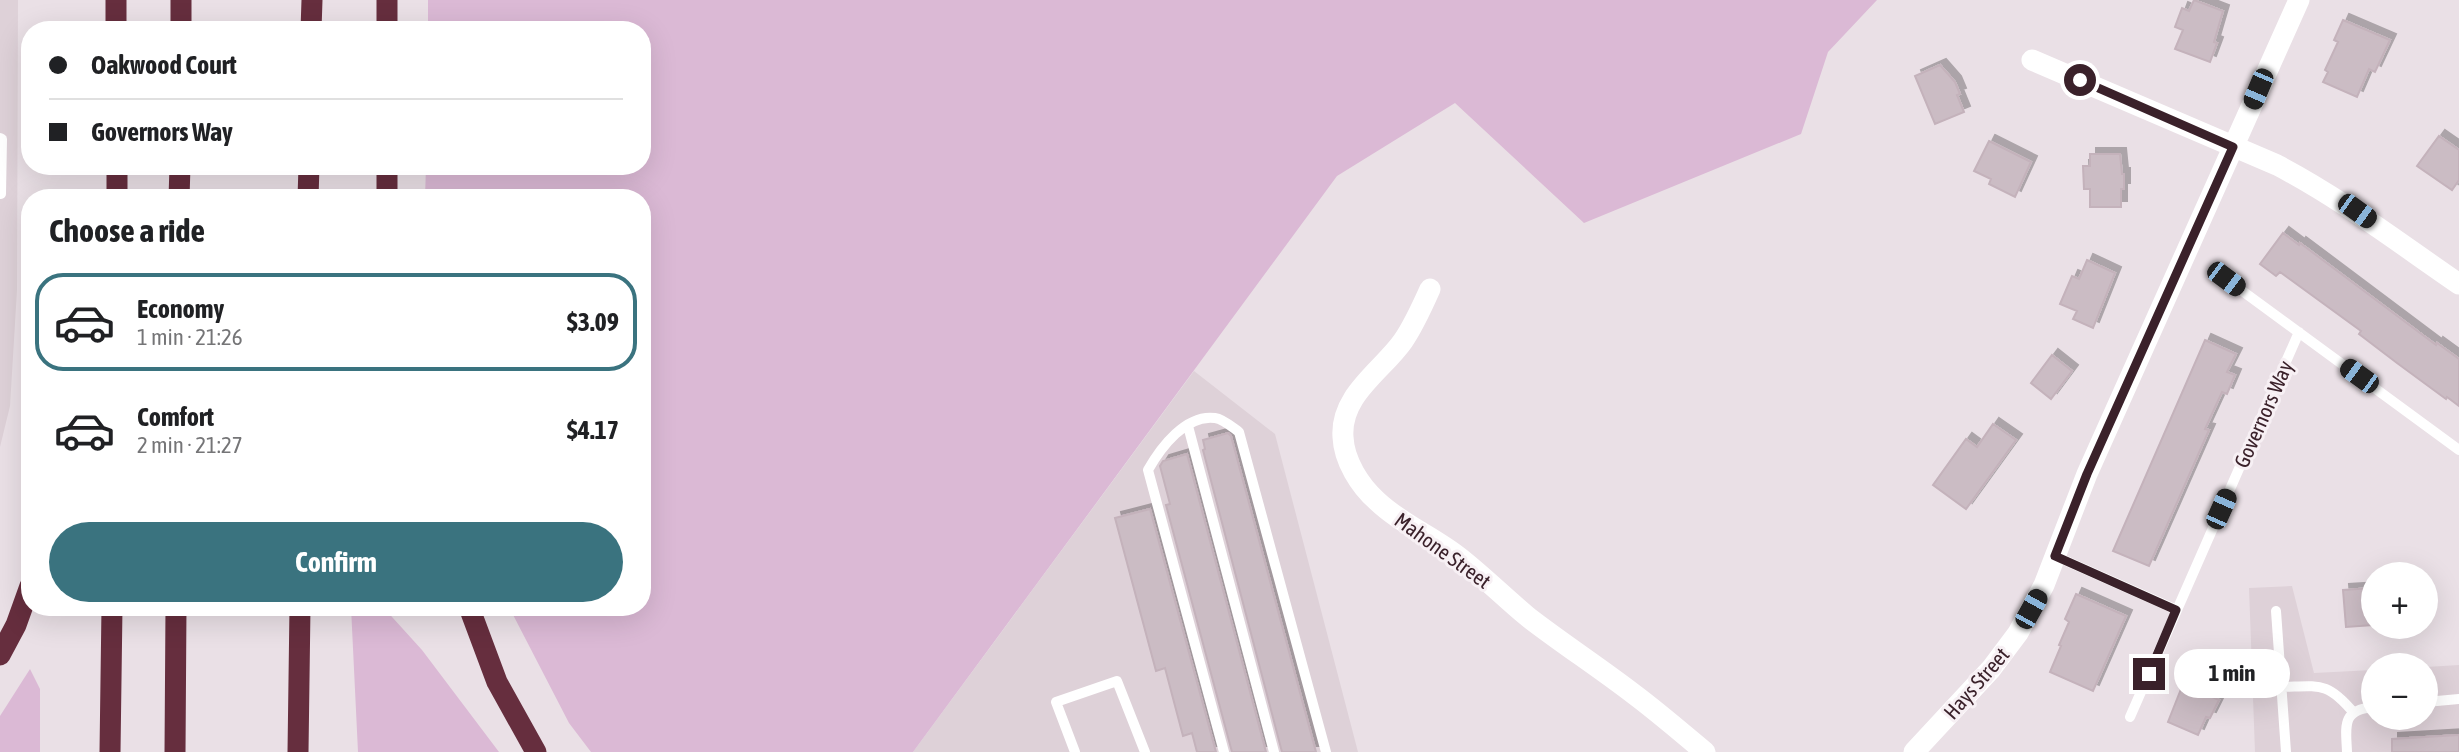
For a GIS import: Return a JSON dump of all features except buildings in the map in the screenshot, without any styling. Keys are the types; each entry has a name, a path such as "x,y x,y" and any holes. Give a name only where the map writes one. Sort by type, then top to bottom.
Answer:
{"highway":[{"path":"116,0 116,21"},
{"path":"181,0 181,21"},
{"path":"311,21 312,0"},
{"path":"387,0 387,21"},
{"path":"0,655 21,611"},
{"path":"110,752 112,616"},
{"path":"175,752 176,616"},
{"path":"298,752 300,616"},
{"path":"472,616 497,682 536,752"}],"street":[{"name":"Hays Street","path":"1914,752 1991,669 2018,633 2044,585 2087,474 2300,0"},
{"path":"2032,60 2277,165 2306,180 2357,211 2459,284"},
{"name":"Mahone Street","path":"1430,289 1420,313 1403,341 1359,391 1345,417 1343,436 1348,458 1360,482 1377,502 1459,556 1529,617 1635,695 1705,752"}],"lane":[{"path":"0,138 1,194"},
{"name":"Governors Way","path":"2226,279 2459,450"},
{"name":"Governors Way","path":"2130,717 2299,332"},
{"path":"1224,752 1148,470 1160,449 1196,419 1218,418 1239,432 1326,752"},
{"path":"1188,426 1274,752"},
{"path":"2055,556 2176,610"},
{"path":"2276,611 2286,752"},
{"path":"1075,752 1056,702 1117,681 1145,752"},
{"path":"2281,687 2326,688 2339,695 2354,713"},
{"path":"2438,701 2459,699"},
{"path":"2347,752 2345,722 2361,709"}],"shaded area":[{"path":"0,0 18,0 17,290 10,406 0,447"},
{"path":"428,0 1877,0 1828,52 1801,134 1584,223 1455,103 1337,176 913,752 591,752 569,723 514,616 651,616 651,189 425,189 426,175 651,175 651,21 428,21"},
{"path":"1194,371 1275,434 1358,752 913,752"},
{"path":"2292,586 2314,673 2361,671 2361,730 2438,730 2438,666 2459,665 2459,752 2255,752 2249,588"},
{"path":"351,616 391,616 422,650 499,752 358,752"},
{"path":"30,669 40,689 40,752 0,752 0,716"}],"route":[{"path":"2080,80 2233,147 2087,474 2055,556 2176,610 2149,674"}]}
